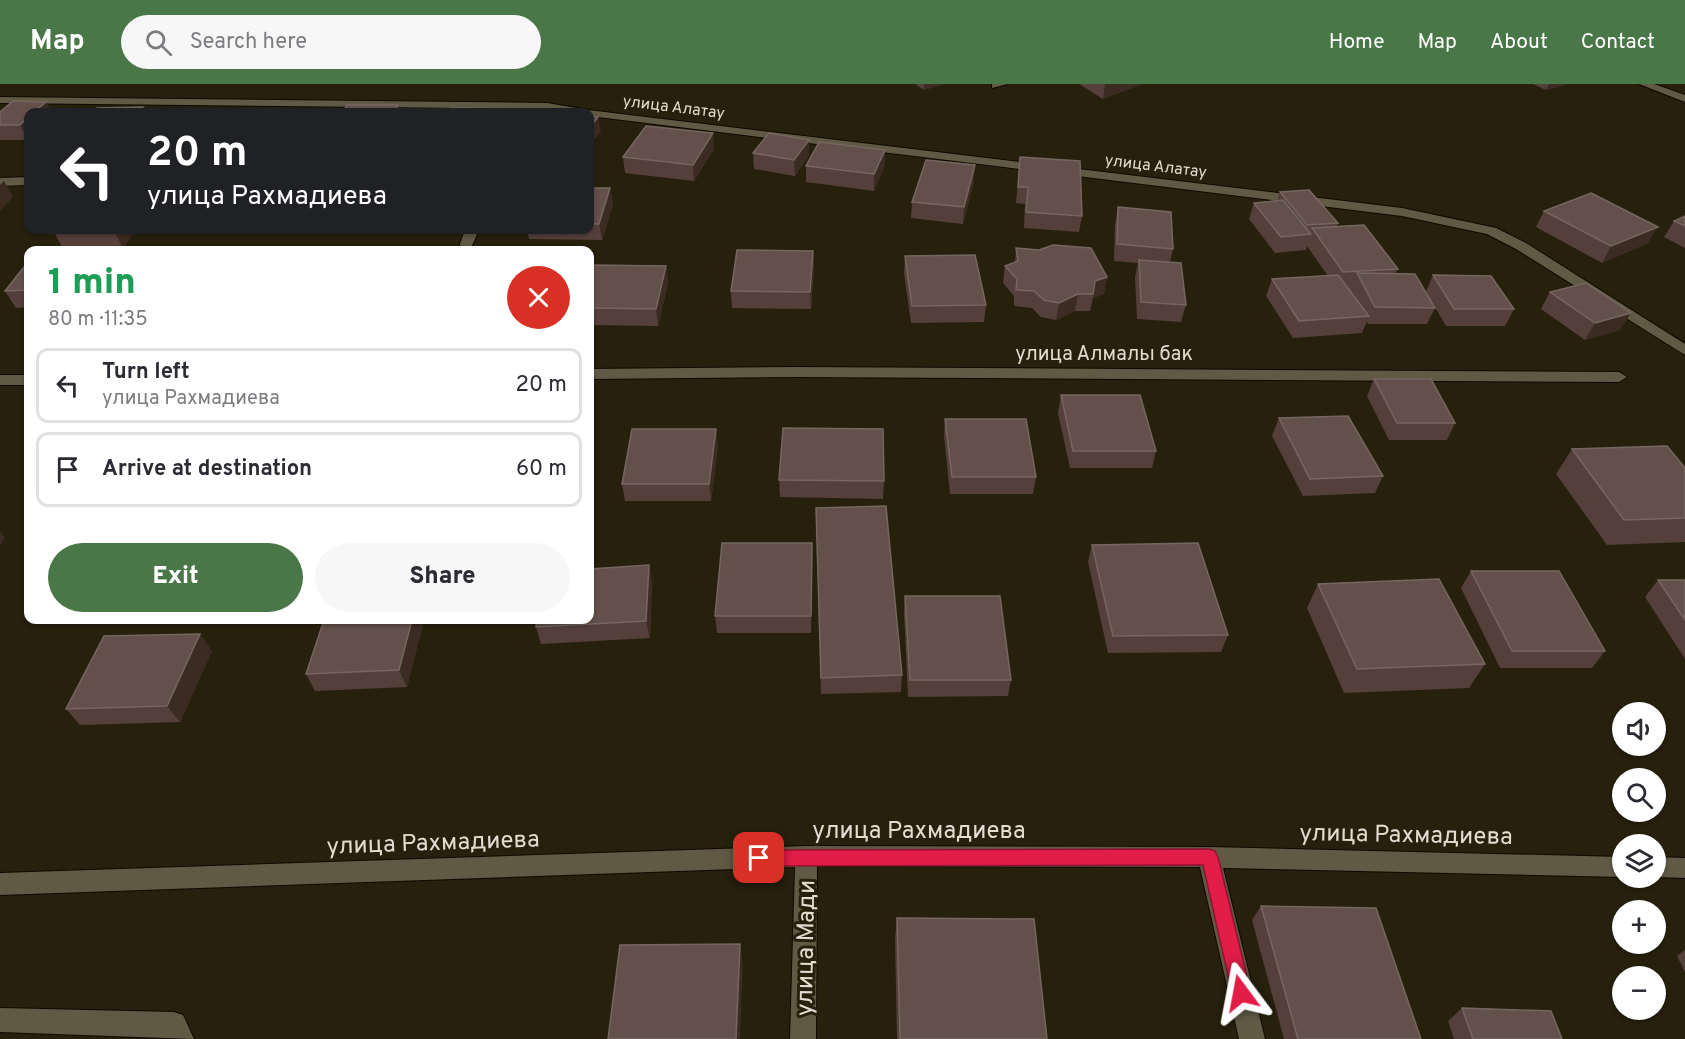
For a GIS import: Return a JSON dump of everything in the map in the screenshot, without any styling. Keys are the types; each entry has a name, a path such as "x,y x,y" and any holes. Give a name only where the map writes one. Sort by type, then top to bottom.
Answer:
{"street":[{"path":"1644,84 1685,99"},
{"path":"0,100 547,106 559,108"},
{"name":"улица Алатау","path":"594,113 1402,212 1448,221 1491,231 1521,246 1685,351"},
{"path":"0,182 24,182"},
{"name":"улица Алмалы бак","path":"594,374 808,372 1618,377"},
{"path":"0,380 24,380"},
{"name":"улица Рахмадиева","path":"0,884 806,856 1209,857 1612,867"},
{"name":"улица Мади","path":"803,1039 806,856"},
{"path":"1209,857 1252,1039"},
{"path":"1666,867 1685,868"},
{"path":"0,1020 174,1024 182,1039"}],"building":[{"path":"13,101 46,102 39,108 24,108 24,121 20,125 0,125 0,112"},
{"path":"347,105 398,105 396,108 345,108"},
{"path":"646,126 713,133 693,165 623,157"},
{"path":"769,133 809,140 794,160 753,153"},
{"path":"819,142 885,150 874,174 806,166"},
{"path":"1020,157 1080,161 1082,216 1026,212 1028,187 1018,187"},
{"path":"926,160 975,165 964,207 912,202"},
{"path":"594,188 610,188 599,224 594,224"},
{"path":"1309,190 1338,223 1307,225 1280,192"},
{"path":"1591,193 1658,227 1611,246 1544,211"},
{"path":"1283,200 1311,234 1281,237 1254,203"},
{"path":"1118,207 1171,212 1173,249 1117,244"},
{"path":"1685,216 1685,226 1674,221"},
{"path":"1364,225 1398,269 1343,272 1312,228"},
{"path":"1053,245 1091,248 1107,277 1095,281 1093,294 1078,294 1059,303 1044,300 1034,291 1016,290 1017,279 1005,266 1018,261 1016,248 1039,250"},
{"path":"737,250 813,251 810,292 731,291"},
{"path":"975,255 986,305 912,306 905,256"},
{"path":"1139,260 1181,263 1186,305 1141,302"},
{"path":"594,265 666,266 656,309 594,308"},
{"path":"24,267 24,290 5,291"},
{"path":"1357,273 1415,274 1435,308 1375,307"},
{"path":"1338,275 1369,316 1299,321 1272,279"},
{"path":"1433,275 1491,276 1514,309 1454,309"},
{"path":"1586,283 1631,313 1595,323 1550,292"},
{"path":"1374,379 1431,379 1455,423 1397,423"},
{"path":"1061,395 1140,395 1156,451 1073,451"},
{"path":"1348,416 1383,476 1310,479 1279,418"},
{"path":"945,419 1026,419 1036,477 952,477"},
{"path":"783,428 883,429 884,481 779,480"},
{"path":"632,429 716,429 709,484 622,484"},
{"path":"1667,446 1685,468 1685,518 1624,520 1572,449"},
{"path":"886,506 902,675 821,678 816,508"},
{"path":"722,543 812,543 811,616 715,616"},
{"path":"1198,543 1228,635 1113,636 1092,545"},
{"path":"649,565 646,621 594,624 594,569"},
{"path":"1471,571 1559,571 1605,651 1512,651"},
{"path":"1439,579 1485,664 1357,669 1318,584"},
{"path":"1658,580 1685,580 1685,620"},
{"path":"905,596 1000,596 1011,680 910,680"},
{"path":"323,624 411,624 399,670 306,674"},
{"path":"536,624 591,624 536,627"},
{"path":"200,634 167,706 66,709 104,636"},
{"path":"1261,906 1376,908 1421,1039 1298,1039"},
{"path":"897,918 1034,919 1047,1039 900,1039"},
{"path":"740,944 736,1039 608,1039 620,945"},
{"path":"1462,1008 1551,1011 1562,1039 1473,1039"}],"route":[{"path":"759,858 806,856 1209,857 1241,993"}]}
